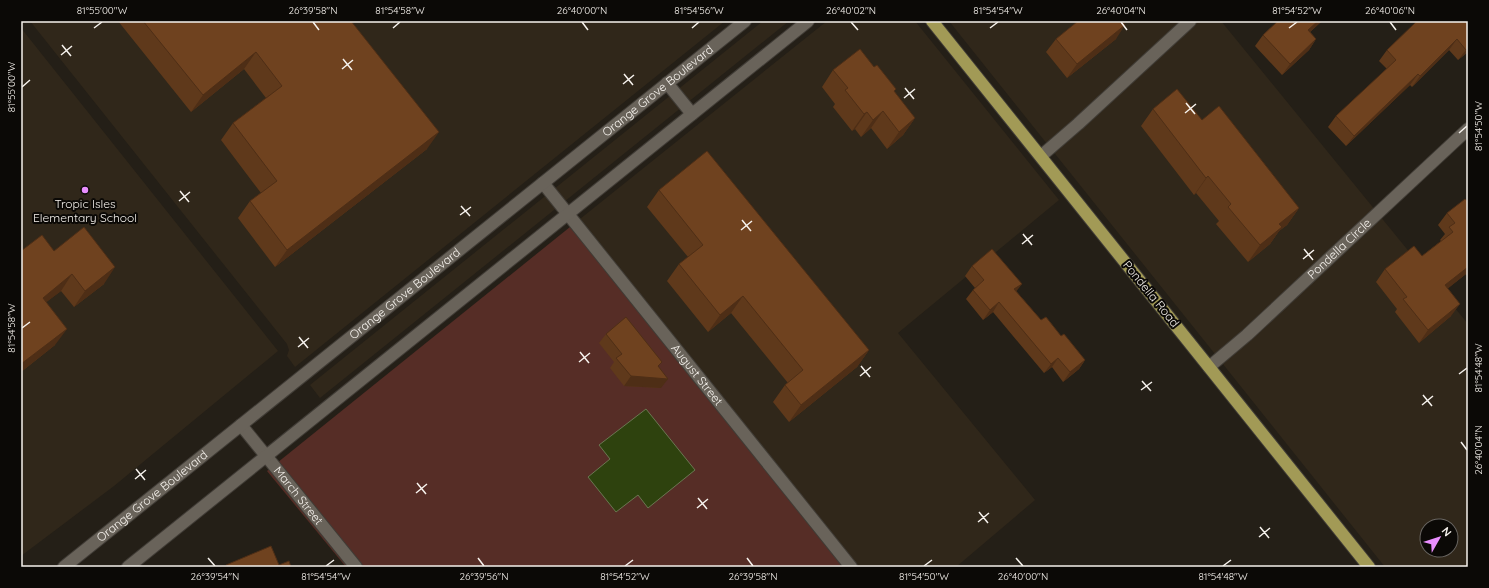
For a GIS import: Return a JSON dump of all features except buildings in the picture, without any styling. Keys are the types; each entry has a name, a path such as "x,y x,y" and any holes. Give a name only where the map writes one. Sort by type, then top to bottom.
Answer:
{"main road":[{"name":"Pondella Road","path":"932,21 1369,567"}],"street":[{"name":"Orange Grove Boulevard","path":"64,567 745,21"},
{"path":"128,567 808,21"},
{"path":"1041,156 1190,21"},
{"path":"667,83 692,114"},
{"name":"Pondella Circle","path":"1209,367 1247,335 1468,129"},
{"name":"August Street","path":"543,183 851,567"},
{"name":"March Street","path":"241,425 356,567"}],"shaded area":[{"path":"30,21 725,21 295,367 287,356 289,350 287,344"},
{"path":"763,21 789,21 320,398 310,385"},
{"path":"827,21 915,21 1059,200 898,333 1035,500 956,567 852,567 570,227"},
{"path":"949,21 1221,21 1468,324 1468,567 1385,567"},
{"name":"Tropic Isles Elementary School","path":"21,28 278,351 114,486 21,556"},
{"path":"570,227 852,567 346,567 267,471"},
{"path":"646,409 695,470 648,508 638,495 616,512 588,477 610,459 599,445"}],"place":[{"name":"Tropic Isles Elementary School","path":"85,190"}]}
